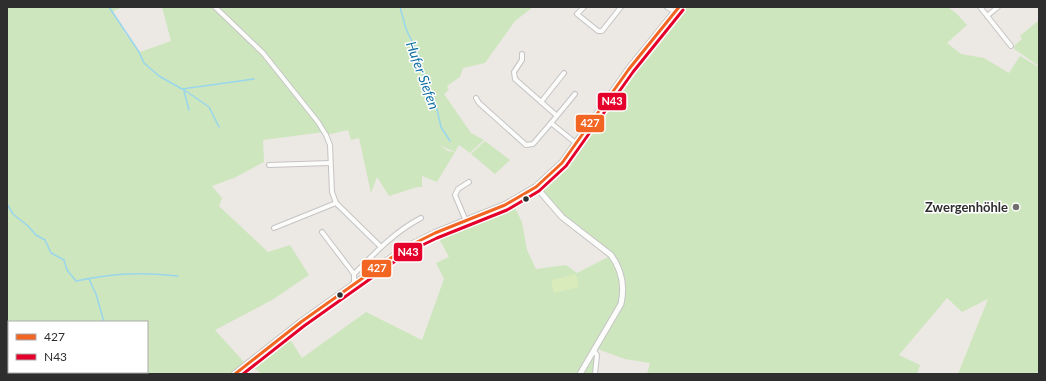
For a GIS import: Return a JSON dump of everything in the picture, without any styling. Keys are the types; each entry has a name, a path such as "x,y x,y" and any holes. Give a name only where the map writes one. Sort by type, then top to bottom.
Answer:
{"main road":[{"path":"235,374 295,327 384,262 414,243 505,205 536,188 553,173 577,144 629,69 677,9"}],"street":[{"path":"215,7 263,53 318,122 330,145 332,192 336,203 381,247"},
{"path":"584,7 577,14 598,31 602,31 621,7"},
{"path":"667,7 677,9"},
{"path":"980,7 1011,46"},
{"path":"987,16 998,7"},
{"path":"522,54 522,60 514,72 515,79 556,115"},
{"path":"542,102 564,73"},
{"path":"476,98 479,103 526,145 533,144 575,94"},
{"path":"551,123 577,144"},
{"path":"269,165 330,163"},
{"path":"466,221 455,195 458,189 469,182"},
{"path":"536,188 562,217 608,252 617,263 622,279 624,292 621,304 580,374"},
{"path":"274,228 336,203"},
{"path":"354,274 403,227 421,218"},
{"path":"322,232 354,274 354,285"},
{"path":"594,351 597,355 595,374"}],"green space":[{"path":"7,7 123,7 113,11 126,35 140,52 171,41 162,7 533,7 515,21 485,63 463,68 460,77 447,86 449,90 444,94 471,133 484,140 470,153 459,145 455,152 437,182 422,176 422,187 417,187 389,196 377,177 371,193 359,138 351,140 348,130 326,135 324,132 263,140 264,162 234,178 212,186 222,198 219,206 268,252 290,245 309,275 272,300 215,330 244,362 231,374 7,374","holes":["439,145 455,152 448,151"]},
{"path":"685,7 948,7 967,25 947,43 961,54 984,58 1009,73 1020,56 1039,67 1039,368 1037,374 958,374 988,299 962,312 947,298 899,355 920,365 917,374 647,374 650,363 625,359 597,349 623,304 625,292 624,277 619,262 613,253 563,216 543,193 544,188 568,163 634,66"},
{"path":"1039,20 1039,66 1014,49 1015,45 1022,39 1020,36"},
{"path":"485,141 510,160 495,174 471,154"},
{"path":"513,204 522,222 527,250 536,269 566,265 577,273 610,256 619,273 621,288 617,307 593,350 596,355 595,374 262,374 250,365 288,336 302,358 366,312 422,340 444,279 436,263 449,257 437,235"},
{"path":"576,274 579,287 554,293 551,280"}],"waterway":[{"path":"109,7 139,52 144,63 159,76 182,89 254,79"},
{"name":"Hufer Siefen","path":"400,7 406,29 419,56 427,90 435,101 441,127 450,141"},
{"path":"183,89 209,107 219,127"},
{"path":"184,91 189,110"},
{"path":"7,204 13,214 28,226 36,235 45,240 51,253 64,260 67,270 76,281 103,276 127,274 178,276"},
{"path":"89,279 96,294 104,321"}],"transit line":[{"name":"427","path":"235,374 301,322 405,248 435,233 505,205 536,187 562,163 629,69 679,7"},
{"name":"N43","path":"243,374 304,326 408,252 437,238 507,210 539,191 566,166 633,72 683,10"}],"place":[{"name":"Zwergenhöhle","path":"1016,207"}]}
